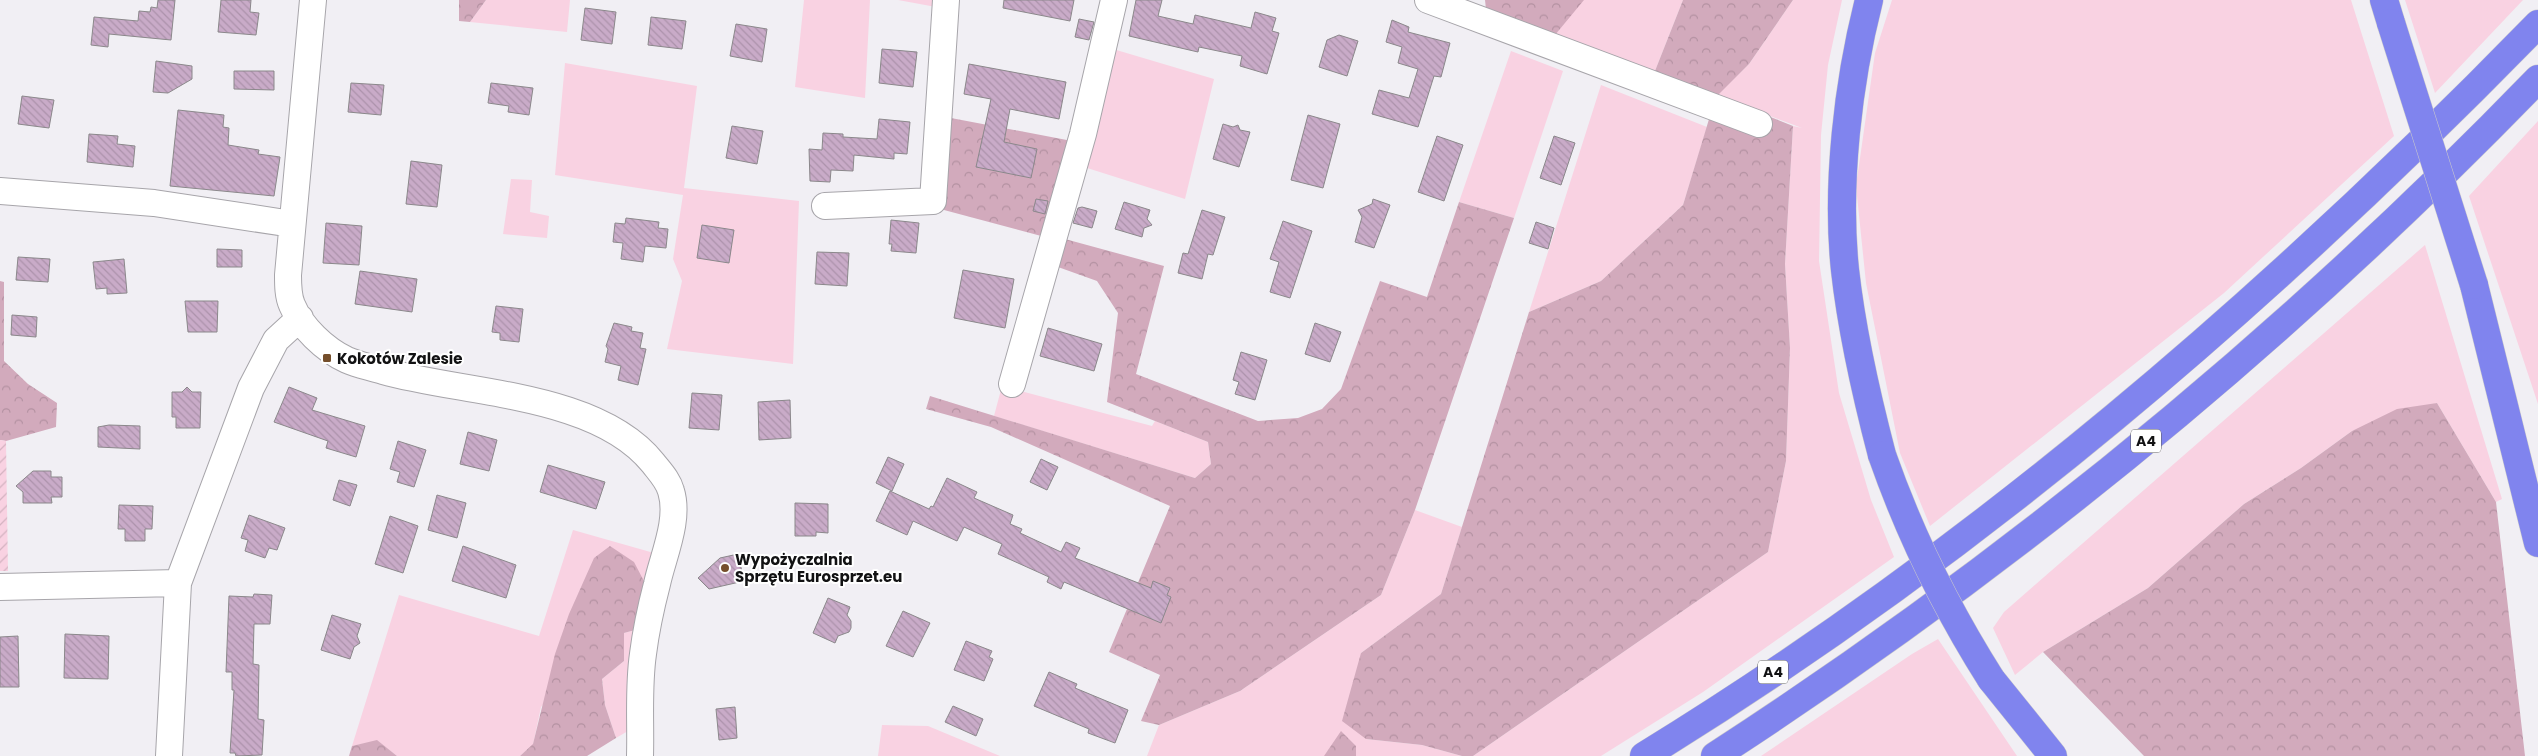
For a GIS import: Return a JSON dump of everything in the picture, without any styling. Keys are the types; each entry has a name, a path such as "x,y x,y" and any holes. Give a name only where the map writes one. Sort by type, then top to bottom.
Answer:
{"highway":[{"path":"1869,0 1858,44 1846,140 1844,197 1845,269 1864,387 1882,455 1900,506 1919,550 1966,639 1991,678 2053,756"},
{"path":"2388,12 2474,285 2538,543"},
{"name":"A4","path":"1644,756 1782,666 1900,584 2100,430 2220,329 2333,226 2388,175 2538,24"},
{"name":"A4","path":"1715,756 1914,620 2046,522 2205,393 2398,218 2538,79"}],"street":[{"path":"313,0 292,224 288,289 291,304 320,342 348,361 403,376 546,404 615,430 646,455 668,482 672,494 672,525 656,585 642,657 639,708 640,756"},
{"path":"825,206 933,201 946,0"},
{"path":"1012,384 1083,134 1114,0"},
{"path":"1428,0 1760,124"},
{"path":"0,191 154,203 292,224"},
{"path":"169,756 178,583 251,388 276,340 300,318"},
{"path":"0,587 178,583"}],"shaded area":[{"path":"486,0 570,0 567,32 470,22"},
{"path":"804,0 870,0 865,98 795,87"},
{"path":"898,0 936,0 936,7"},
{"path":"1582,0 1683,0 1653,76 1555,35"},
{"path":"1793,0 1842,0 1828,65 1821,135 1819,261 1839,393 1871,500 1894,557 1703,692 1601,756 1473,756 1768,552 1786,461 1790,348 1785,264 1793,126 1802,128 1716,96 1749,64"},
{"path":"1892,0 2351,0 2394,136 2224,293 1930,526 1900,453 1866,283 1856,186 1875,53"},
{"path":"2405,0 2523,0 2435,93"},
{"path":"1113,49 1214,79 1185,199 1084,167"},
{"path":"1511,51 1563,71 1514,218 1459,202"},
{"path":"565,63 697,86 684,188 799,201 793,364 667,349 682,281 673,259 683,195 555,175"},
{"path":"1601,85 1707,127 1683,205 1601,281 1529,312"},
{"path":"2538,121 2538,404 2469,196"},
{"path":"511,179 532,180 530,212 549,216 547,238 503,234"},
{"path":"2425,245 2502,499 2496,502 2437,403 2352,431 2301,468 2244,504 2148,588 2043,652 2015,675 1993,628 2004,612"},
{"path":"1002,386 1152,426 1155,421 1208,442 1211,464 1195,478 994,416"},
{"path":"0,440 6,441 8,571 0,571"},
{"path":"1415,510 1462,527 1441,594 1361,653 1366,739 1422,745 1462,756 1147,756 1159,725 1240,691 1381,595"},
{"path":"573,530 654,553 646,585 541,707 533,745 520,756 397,756 377,741 352,746 399,595 539,636"},
{"path":"635,630 627,679 628,731 616,738 605,705 602,679 624,661 624,633"},
{"path":"1938,639 2017,756 1761,756 1912,654"},
{"path":"882,725 928,726 1000,756 878,756"}],"green space":[{"path":"459,0 486,0 470,22 459,21"},
{"path":"1485,0 1584,0 1555,35 1486,9"},
{"path":"1683,0 1793,0 1749,64 1717,96 1793,126 1785,264 1790,348 1786,461 1768,552 1473,756 1462,756 1422,745 1366,739 1342,721 1361,653 1441,594 1529,312 1601,281 1683,205 1716,96 1653,76"},
{"path":"951,118 1072,141 1045,237 944,210"},
{"path":"1459,202 1514,218 1415,510 1381,595 1240,691 1159,725 1141,721 1160,675 1109,652 1170,506 991,427 926,409 930,396 1195,478 1211,464 1208,442 1107,402 1118,313 1097,281 1058,267 1065,239 1164,266 1136,374 1258,421 1298,418 1322,409 1341,389 1380,281 1427,297"},
{"path":"0,281 4,282 4,361 28,384 57,403 56,427 6,441 0,440"},
{"path":"2437,403 2496,502 2525,756 2144,756 2043,652 2148,588 2244,504 2301,468 2352,431 2397,409"},
{"path":"610,546 634,562 646,585 635,630 624,633 624,661 602,679 605,705 616,738 587,756 520,756 533,744 555,654 569,614 594,558"},
{"path":"1341,731 1356,746 1356,756 1324,756"},
{"path":"377,740 397,756 349,756 352,746"}],"building":[{"path":"158,0 175,0 171,40 109,34 108,47 91,45 94,17 138,21 139,11 150,12 151,7 157,8"},
{"path":"221,0 251,0 250,12 259,13 256,35 218,32"},
{"path":"1004,0 1074,0 1070,21 1003,8"},
{"path":"1136,0 1162,0 1158,16 1193,24 1195,15 1251,28 1255,12 1276,18 1272,31 1279,33 1267,74 1240,66 1242,56 1199,47 1198,52 1129,36"},
{"path":"585,8 616,12 612,44 581,40"},
{"path":"651,17 686,21 682,49 648,45"},
{"path":"1079,19 1094,22 1089,40 1075,37"},
{"path":"1392,20 1409,27 1408,32 1450,43 1441,77 1434,76 1418,127 1372,114 1379,90 1409,98 1418,69 1398,63 1402,47 1386,42"},
{"path":"736,24 767,29 762,62 730,56"},
{"path":"1339,35 1358,41 1347,76 1319,67 1327,40"},
{"path":"882,49 917,52 913,87 879,83"},
{"path":"156,61 192,66 192,79 168,93 153,92"},
{"path":"969,64 1066,82 1059,119 1010,109 1004,142 1037,149 1031,178 976,167 991,99 964,94"},
{"path":"234,71 274,71 274,90 234,89"},
{"path":"351,83 384,85 381,115 348,112"},
{"path":"491,83 533,88 529,115 508,112 509,106 488,103"},
{"path":"22,96 54,100 49,128 18,124"},
{"path":"178,110 224,115 223,127 229,128 228,145 259,150 258,154 280,157 274,196 170,186"},
{"path":"1308,115 1340,124 1323,188 1291,180"},
{"path":"879,119 910,122 907,154 894,153 894,159 854,155 853,171 831,170 830,182 810,181 809,149 822,150 823,133 843,134 843,137 877,139"},
{"path":"1223,124 1233,127 1238,125 1240,130 1250,132 1239,167 1213,159"},
{"path":"732,126 763,131 757,164 726,158"},
{"path":"89,134 118,136 117,144 135,146 133,167 87,162"},
{"path":"1437,136 1463,145 1444,201 1418,192"},
{"path":"1554,136 1575,143 1561,185 1540,178"},
{"path":"411,161 442,165 437,207 406,204"},
{"path":"1036,199 1048,201 1045,214 1033,211"},
{"path":"1373,199 1390,205 1374,248 1355,242 1362,217 1358,210 1372,204"},
{"path":"1124,202 1150,210 1147,219 1152,225 1144,228 1142,237 1115,229"},
{"path":"1082,207 1097,211 1092,228 1073,223 1078,208"},
{"path":"1202,210 1225,217 1213,255 1208,254 1202,279 1178,273 1183,253 1188,254"},
{"path":"626,218 659,222 658,228 668,229 666,248 645,246 643,262 621,259 623,243 613,242 615,223 625,224"},
{"path":"891,220 919,223 916,253 891,251 892,244 889,244"},
{"path":"1283,221 1312,231 1290,298 1270,292 1279,262 1270,259"},
{"path":"1536,222 1554,228 1548,249 1529,243"},
{"path":"326,223 362,226 359,265 323,263"},
{"path":"702,225 734,230 729,263 697,258"},
{"path":"217,249 242,250 242,267 217,267"},
{"path":"817,252 849,253 847,286 815,284"},
{"path":"18,257 50,259 48,282 16,280"},
{"path":"124,259 127,293 107,294 107,288 96,289 93,262"},
{"path":"963,270 1014,279 1005,328 954,318"},
{"path":"360,271 417,279 412,312 355,304"},
{"path":"185,301 218,301 217,332 188,332"},
{"path":"496,306 523,309 519,342 500,340 500,333 492,332"},
{"path":"12,315 37,317 36,337 11,335"},
{"path":"614,323 632,327 631,331 643,333 640,348 646,349 638,385 618,380 621,366 605,362 608,349 606,346"},
{"path":"1315,323 1341,332 1330,362 1305,354"},
{"path":"1048,328 1102,344 1094,371 1040,356"},
{"path":"1241,352 1267,360 1255,400 1235,394 1239,382 1233,380"},
{"path":"187,387 192,392 201,392 200,428 176,428 176,417 172,417 172,392 182,392"},
{"path":"289,387 317,398 312,410 365,426 356,457 326,448 328,441 274,422"},
{"path":"692,393 722,395 719,430 689,428"},
{"path":"790,400 791,438 759,440 758,402"},
{"path":"109,425 140,426 140,449 98,447 98,427"},
{"path":"468,432 497,440 489,471 460,464"},
{"path":"398,441 426,450 414,487 397,482 400,472 390,469"},
{"path":"888,457 904,464 892,491 876,483"},
{"path":"1041,459 1058,467 1047,490 1030,482"},
{"path":"548,465 605,482 596,509 540,492"},
{"path":"33,471 51,471 51,477 62,477 62,497 51,497 52,503 23,503 23,492 16,486"},
{"path":"947,478 977,492 974,498 1013,515 1010,524 1022,529 1020,533 1061,552 1066,542 1080,548 1075,558 1151,588 1153,581 1170,588 1167,595 1171,597 1161,623 1064,582 1061,589 1047,582 1049,577 998,554 1002,544 964,527 957,541 913,521 907,535 876,521 890,491 929,509 931,506 933,507"},
{"path":"339,480 357,485 350,506 333,500"},
{"path":"437,495 466,503 457,538 428,530"},
{"path":"795,503 828,504 828,533 816,532 816,536 795,536"},
{"path":"119,505 153,506 152,529 145,529 145,541 125,541 125,529 118,529"},
{"path":"249,515 285,528 277,550 269,548 265,558 245,551 248,540 241,538"},
{"path":"390,516 418,526 403,573 375,564"},
{"path":"463,546 516,565 506,598 452,581"},
{"name":"Wypożyczalnia Sprzętu Eurosprzet.eu","path":"738,554 744,581 709,589 698,578 720,558"},
{"path":"254,594 272,595 270,624 254,624 253,664 259,665 258,719 264,720 262,755 236,756 235,753 230,753 234,690 232,690 232,672 226,672 229,596 253,597"},
{"path":"828,598 850,607 847,615 851,621 851,628 849,632 838,636 835,643 813,633"},
{"path":"903,611 930,623 913,657 886,646"},
{"path":"332,615 361,624 357,636 360,643 354,647 350,659 321,650"},
{"path":"65,634 109,636 108,679 64,678"},
{"path":"18,636 19,687 0,687 0,637"},
{"path":"966,641 992,651 989,657 993,659 984,681 954,670"},
{"path":"1049,672 1077,684 1075,688 1128,710 1115,743 1088,733 1089,729 1034,706"},
{"path":"953,706 983,719 976,736 945,722"},
{"path":"735,707 737,738 719,740 716,709"}],"place":[{"name":"Kokotów Zalesie","path":"327,358"},
{"name":"Wypożyczalnia Sprzętu Eurosprzet.eu","path":"725,568"}]}
